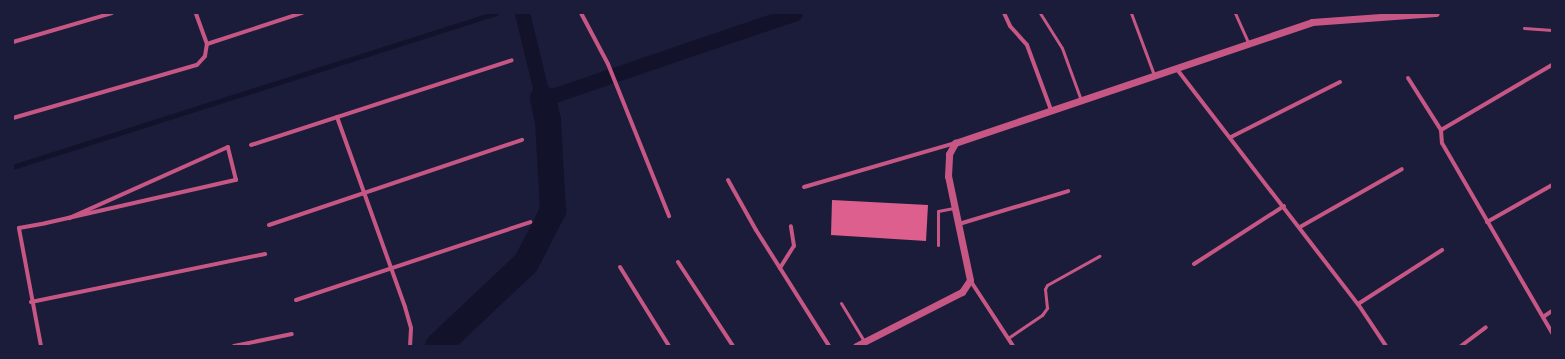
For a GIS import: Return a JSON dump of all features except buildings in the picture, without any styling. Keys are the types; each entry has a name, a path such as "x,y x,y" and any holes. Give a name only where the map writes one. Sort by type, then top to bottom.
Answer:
{"street":[{"path":"13,42 112,13"},
{"path":"13,118 197,65 205,56 207,44 196,13"},
{"path":"207,44 302,13"},
{"path":"581,13 608,64 669,216"},
{"path":"1004,13 1013,30 1027,45 1051,110"},
{"path":"804,187 955,143 1248,42 1312,22 1382,14 1436,13"},
{"path":"250,144 512,60"},
{"path":"1441,130 1552,65"},
{"path":"1176,67 1358,304 1386,346"},
{"path":"1408,78 1441,130 1442,143 1486,222 1552,333"},
{"path":"1231,137 1340,82"},
{"path":"337,117 392,269 411,328 410,346"},
{"path":"269,224 522,140"},
{"path":"955,143 949,154 947,163 970,280 1013,346"},
{"path":"41,346 31,302 19,228 69,218 236,180 228,147 69,218"},
{"path":"1300,227 1402,169"},
{"path":"728,180 780,268 829,346"},
{"path":"1486,222 1552,185"},
{"path":"959,224 1068,191"},
{"path":"1194,264 1284,206"},
{"path":"296,300 530,222"},
{"path":"780,268 794,246 791,226"},
{"path":"1358,304 1442,250"},
{"path":"31,302 265,254"},
{"path":"678,262 733,346"},
{"path":"620,267 669,346"},
{"path":"856,346 962,292 970,280"},
{"path":"1543,317 1552,311"},
{"path":"1461,346 1486,327"},
{"path":"234,346 292,334"}],"lane":[{"path":"1040,13 1062,48 1081,100"},
{"path":"1131,13 1154,75"},
{"path":"1235,13 1248,42"},
{"path":"1524,28 1552,30"},
{"path":"938,245 938,211 955,208"},
{"path":"1008,338 1042,315 1047,308 1045,289 1047,285 1099,256"},
{"path":"841,303 865,341"}],"waterway":[{"path":"13,167 496,13"},
{"path":"522,13 543,99 795,13"},
{"path":"438,346 526,263 553,211 548,121 543,99"}]}
